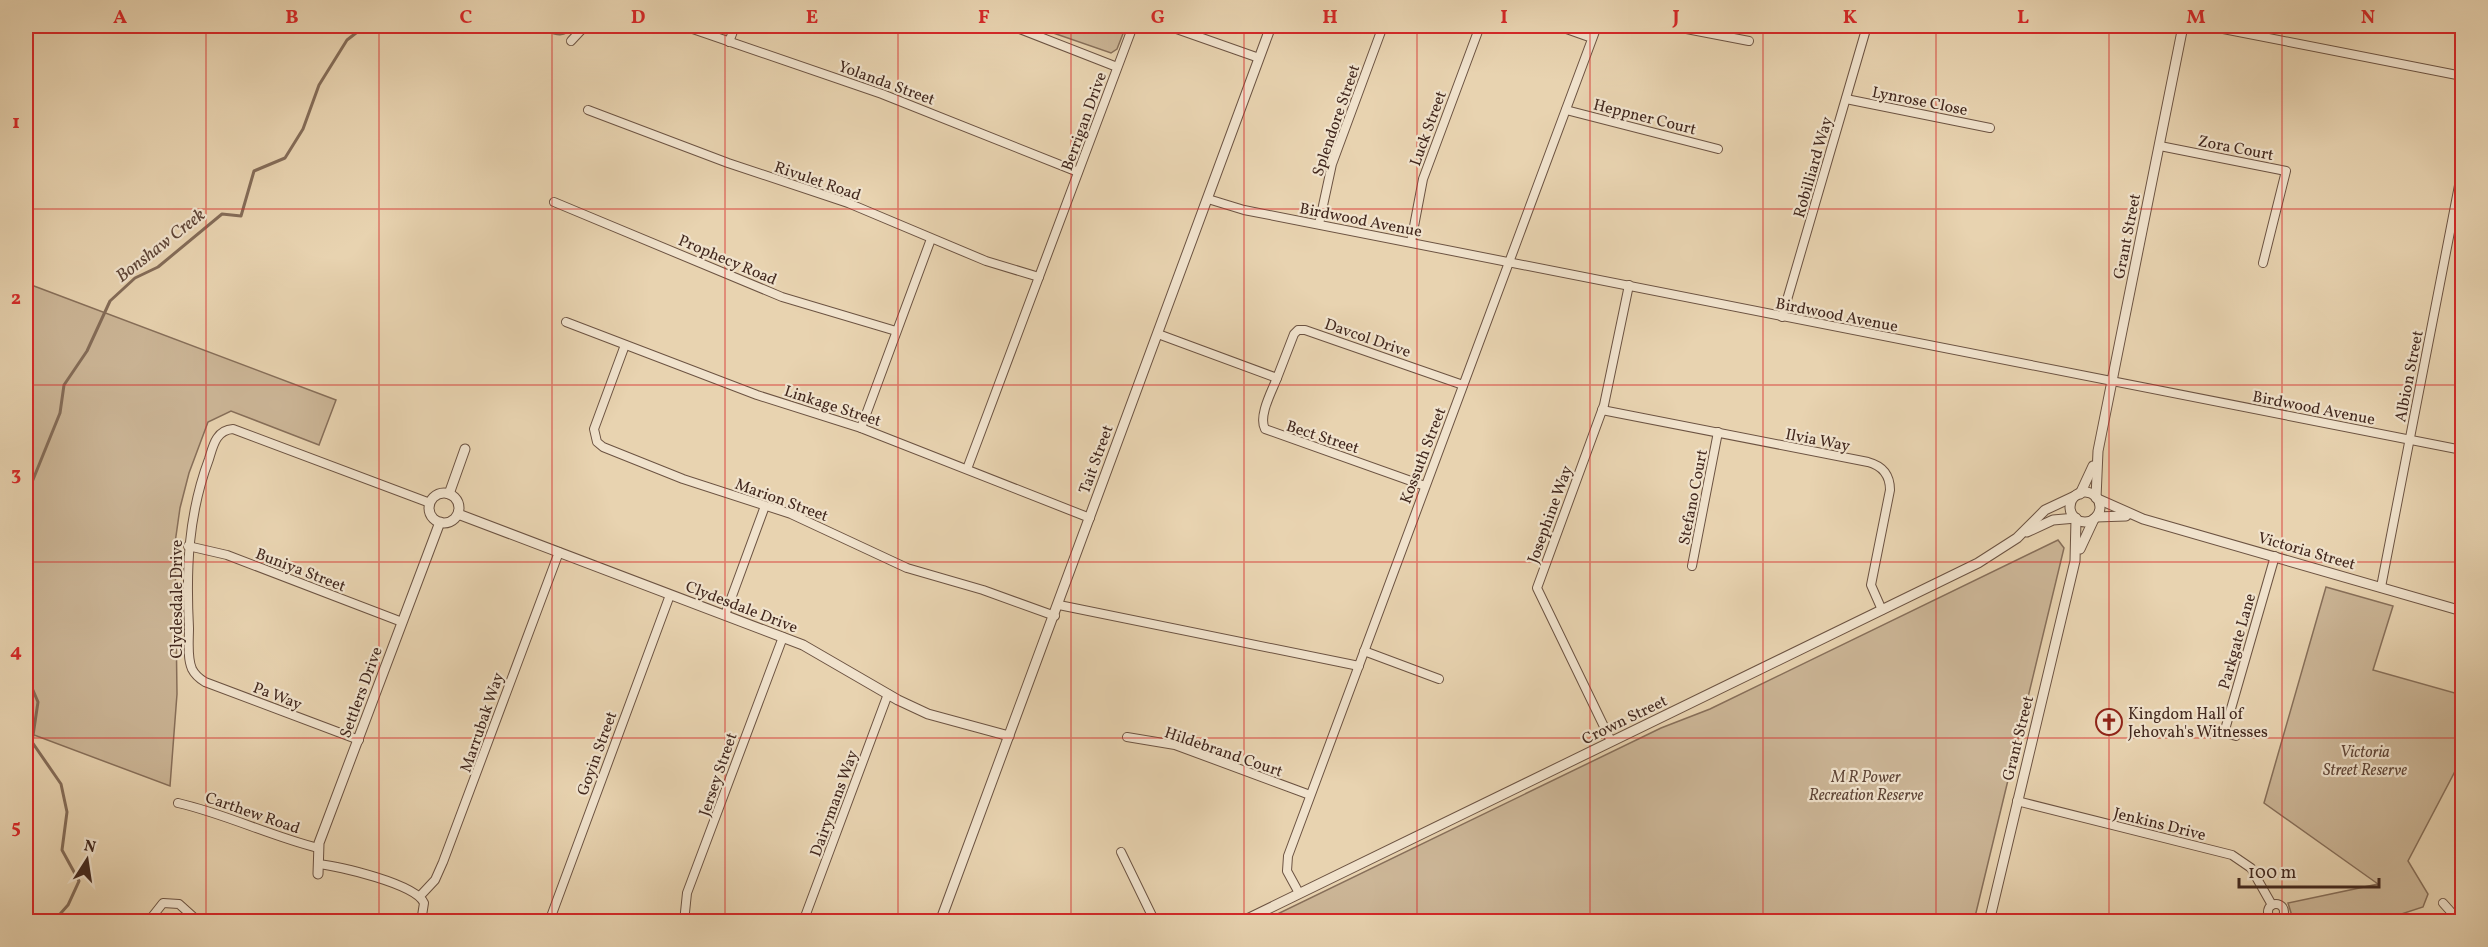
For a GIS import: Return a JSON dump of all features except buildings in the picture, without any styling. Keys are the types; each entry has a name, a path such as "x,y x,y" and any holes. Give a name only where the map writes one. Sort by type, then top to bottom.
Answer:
{"street":[{"path":"571,40 585,26"},
{"name":"Yolanda Street","path":"684,26 882,94 1078,172"},
{"path":"729,42 735,26"},
{"path":"1012,26 1116,67"},
{"name":"Berrigan Drive","path":"967,469 1133,26"},
{"path":"1168,26 1259,58"},
{"path":"1264,26 1266,39"},
{"name":"Tait Street","path":"939,921 1055,616 1271,26"},
{"name":"Splendore Street","path":"1319,224 1332,164 1383,26"},
{"name":"Luck Street","path":"1411,242 1423,179 1480,26"},
{"path":"1558,26 1592,38"},
{"name":"Kossuth Street","path":"1299,893 1286,864 1597,26"},
{"path":"1671,26 1749,40"},
{"name":"Robilliard Way","path":"1782,317 1867,26"},
{"name":"Grant Street","path":"2078,494 2088,480 2098,452 2183,26"},
{"path":"2208,26 2463,76"},
{"name":"Lynrose Close","path":"1845,99 1990,128"},
{"name":"Rivulet Road","path":"588,110 728,163 848,203 986,261 1039,277"},
{"name":"Heppner Court","path":"1566,110 1718,149"},
{"name":"Zora Court","path":"2160,146 2286,171 2264,263"},
{"name":"Albion Street","path":"2381,587 2463,170"},
{"name":"Birdwood Avenue","path":"1208,199 1244,210 1508,263 2463,450"},
{"name":"Prophecy Road","path":"554,202 782,297 896,331"},
{"path":"861,428 931,239"},
{"name":"Josephine Way","path":"1611,741 1537,588 1602,410 1629,285"},
{"name":"Linkage Street","path":"566,322 757,395 861,428 1090,518"},
{"name":"Davcol Drive","path":"1277,378 1294,334 1302,330 1382,355 1463,385"},
{"path":"1158,334 1277,378"},
{"name":"Marion Street","path":"625,345 594,429 597,442 603,447 684,479 810,523 906,567 983,590 1055,616"},
{"name":"Bect Street","path":"1277,378 1263,417 1265,429 1425,486"},
{"name":"Ilvia Way","path":"1602,410 1872,463 1884,471 1890,490 1871,586 1882,610"},
{"name":"Clydesdale Drive","path":"192,670 187,595 188,546 192,514 217,437 229,429 236,429 430,503"},
{"name":"Stefano Court","path":"1692,566 1718,432"},
{"path":"449,494 465,449"},
{"name":"Grant Street","path":"2097,499 2098,452"},
{"path":"2090,493 2097,499 2100,508 2095,518 2084,522 2076,519 2070,506 2078,494 2090,493"},
{"path":"438,494 449,494 459,503 458,514 452,521 440,522 431,514 430,503 438,494"},
{"name":"Crown Street","path":"2017,538 2045,510 2078,494"},
{"name":"Victoria Street","path":"2097,499 2143,519"},
{"path":"725,615 765,506"},
{"name":"Clydesdale Drive","path":"458,514 803,645 888,694 928,714 1009,736"},
{"name":"Victoria Street","path":"2095,518 2116,515 2143,519 2463,611"},
{"name":"Grant Street","path":"1989,921 2075,561 2095,518"},
{"name":"Grant Street","path":"2075,561 2076,519"},
{"name":"Crown Street","path":"1241,921 1978,563 2017,538 2053,520 2076,519"},
{"name":"Settlers Drive","path":"318,869 318,848 440,522"},
{"name":"Buniya Street","path":"188,546 226,555 402,622"},
{"name":"Marrubak Way","path":"420,896 435,880 443,862 559,552"},
{"name":"Parkgate Lane","path":"2224,733 2274,556"},
{"name":"Goyin Street","path":"549,921 670,595"},
{"path":"1059,605 1359,666"},
{"name":"Jersey Street","path":"684,921 687,893 783,637"},
{"path":"1364,651 1439,679"},
{"name":"Pa Way","path":"192,670 205,682 358,740"},
{"name":"Dairymans Way","path":"803,921 888,694"},
{"path":"2211,729 2236,736"},
{"name":"Hildebrand Court","path":"1127,737 1174,745 1310,795"},
{"name":"Jenkins Drive","path":"2017,801 2232,855 2251,868 2272,905"},
{"name":"Carthew Road","path":"178,803 208,810 318,848"},
{"path":"1121,852 1155,921"},
{"path":"318,869 353,869 420,896 424,906 421,921"},
{"path":"148,921 163,903 179,904 199,921"},
{"path":"2443,903 2460,921"},
{"path":"2278,904 2282,907 2281,920 2273,920 2268,916 2268,909 2272,905 2278,904"},
{"path":"2256,921 2268,916"}],"green space":[{"path":"534,26 575,26 561,35"},
{"path":"1033,26 1126,26 1117,49 1111,53"},
{"path":"26,283 336,400 319,445 231,411 208,422 189,473 180,508 175,543 177,694 170,786 26,732"},
{"name":"M R Power Recreation Reserve","path":"2058,540 2064,548 1974,921 1263,921 1661,728 1710,709"},
{"name":"Victoria Street Reserve","path":"2326,587 2393,606 2373,670 2462,695 2462,758 2408,861 2428,894 2423,907 2380,921 2292,916 2288,903 2378,884 2264,803"}],"waterway":[{"name":"Bonshaw Creek","path":"26,497 60,413 64,385 87,351 110,301 135,278 158,267 222,214 241,216 254,171 285,158 303,129 319,85 347,40 365,26"},
{"name":"Bonshaw Creek","path":"26,674 38,702 32,742 61,784 67,812 62,850 79,881 68,905 53,922"}],"place":[{"name":"Kingdom Hall of Jehovah's Witnesses","path":"2109,722"}]}
